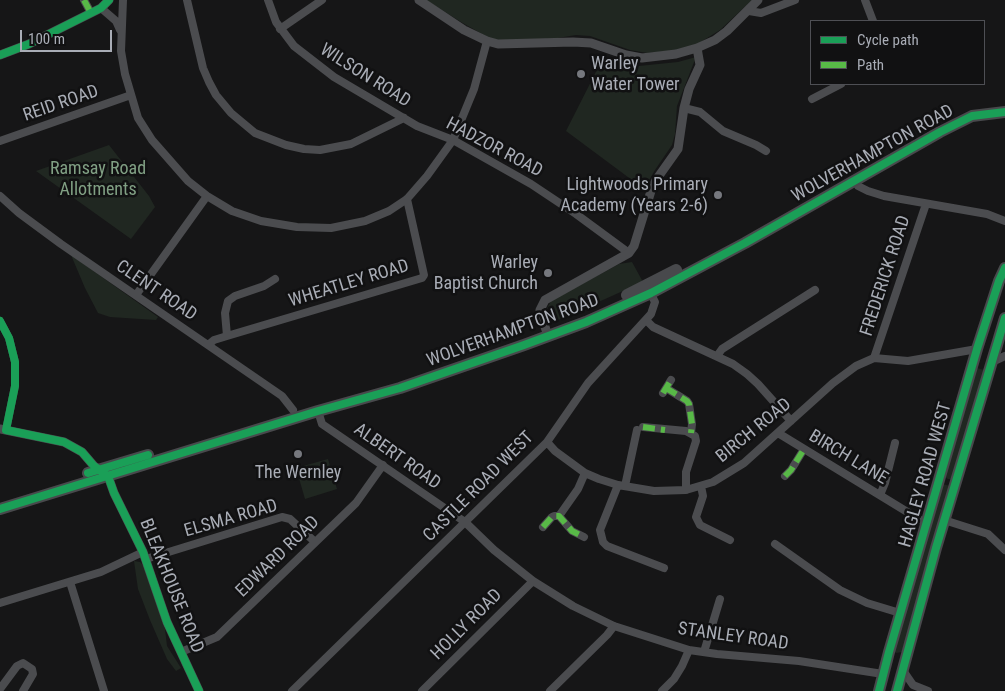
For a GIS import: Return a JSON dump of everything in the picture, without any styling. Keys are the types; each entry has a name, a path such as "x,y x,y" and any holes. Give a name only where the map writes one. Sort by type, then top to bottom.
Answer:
{"highway":[{"name":"WOLVERHAMPTON ROAD","path":"0,501 400,388 547,333 649,290 745,243 968,109 1005,103"},
{"name":"WOLVERHAMPTON ROAD","path":"853,177 972,116 1005,112"},
{"name":"HAGLEY ROAD WEST","path":"882,681 900,613 978,348 999,281 1005,268"},
{"name":"HAGLEY ROAD WEST","path":"897,691 944,520 992,362 1002,343 1005,318"},
{"name":"WOLVERHAMPTON ROAD","path":"0,510 100,474 293,410 547,333"},
{"path":"992,362 981,367 978,365 978,348 986,334 992,334 1002,343"},
{"path":"293,410 318,411"},
{"path":"940,478 956,483"},
{"path":"882,681 893,660 898,661 902,669"}],"street":[{"path":"84,0 91,13"},
{"path":"0,55 29,44 101,8 109,0"},
{"path":"187,0 203,68 209,82 216,95 231,113 256,133 286,145 320,150 351,144 404,118"},
{"name":"WILSON ROAD","path":"268,0 271,12 280,29 294,46 323,70 417,126"},
{"path":"280,29 322,0"},
{"path":"419,0 464,30 487,41 509,44 591,43 626,55 642,58 676,54 715,40 749,11 758,0"},
{"path":"749,11 761,13 795,0"},
{"path":"865,0 874,20"},
{"path":"110,16 117,14 123,2"},
{"path":"123,2 121,51 125,74 138,118 152,140 188,181 207,196 232,211 261,221 297,226 330,228 365,221 389,211 407,199 427,176 452,140 474,89 487,41"},
{"path":"101,8 116,21 121,32"},
{"path":"547,333 540,310 545,300 629,252 634,246 651,191 656,180 678,149 684,108 689,89 700,65 697,48"},
{"path":"812,99 838,85"},
{"name":"REID ROAD","path":"0,141 131,95"},
{"path":"684,108 700,112 723,131 754,148 766,152"},
{"name":"HADZOR ROAD","path":"417,126 452,140 531,184 629,252"},
{"path":"853,177 858,186 868,191 926,204 988,214 1005,221"},
{"name":"CLENT ROAD","path":"0,196 43,231 282,396 293,410"},
{"path":"136,296 207,196"},
{"name":"WHEATLEY ROAD","path":"208,345 214,340 422,278 424,275 407,199"},
{"name":"FREDERICK ROAD","path":"874,358 926,204"},
{"path":"227,336 225,313 228,301 234,296 264,286 275,279"},
{"name":"CASTLE ROAD WEST","path":"292,691 547,442 588,383 646,320 654,308 655,302 649,290"},
{"path":"717,356 722,349 814,290"},
{"path":"0,320 9,338 15,362 15,386 3,429"},
{"path":"646,320 654,327 733,364 758,384 791,421"},
{"path":"874,358 908,361 978,348"},
{"path":"992,362 1005,356"},
{"name":"BIRCH ROAD","path":"547,442 555,451 585,473 621,486 654,491 686,490 713,482 744,463 833,383 856,366 874,358"},
{"path":"671,380 664,390 687,401 689,404 692,424 691,433"},
{"name":"ALBERT ROAD","path":"318,411 322,424 466,522"},
{"name":"BLEAKHOUSE ROAD","path":"3,429 59,441 78,450 100,474 114,493 145,555 167,622 199,691"},
{"path":"664,568 607,546 603,542 600,530 621,486 635,433 691,433 695,436 696,441 688,462 686,490"},
{"name":"BIRCH LANE","path":"778,433 927,524"},
{"path":"880,495 885,483 894,444"},
{"path":"784,476 792,470 804,448"},
{"name":"EDWARD ROAD","path":"181,652 217,637 356,503 383,465"},
{"path":"559,516 578,489 585,473"},
{"path":"701,486 703,496 696,517 700,525 730,540"},
{"path":"543,527 552,517 559,516"},
{"path":"559,516 572,531 584,537"},
{"name":"ELSMA ROAD","path":"145,555 282,517 290,519 315,542"},
{"path":"944,520 988,534 1005,550"},
{"name":"STANLEY ROAD","path":"466,522 494,550 533,580 573,606 614,626 689,650 799,662 882,681"},
{"path":"775,544 840,590 867,603 900,613"},
{"path":"0,603 107,570 145,555"},
{"name":"HOLLY ROAD","path":"422,691 533,580"},
{"path":"70,582 104,691"},
{"path":"704,652 720,599"},
{"path":"550,691 614,626"},
{"path":"662,691 678,673 689,650"},
{"path":"0,688 17,666 23,664 30,668 33,674 22,691"},
{"path":"902,669 913,685 928,691"},
{"path":"897,691 913,685"}],"green space":[{"path":"426,0 752,0 720,30 699,43 682,50 647,53 630,50 590,36 576,35 508,42 489,38"},
{"path":"604,56 639,66 678,62 696,57 677,106 675,134 672,145 644,189 566,131"},
{"name":"Ramsay Road Allotments","path":"109,145 149,196 155,207 131,239 36,171"},
{"path":"71,255 158,317 156,320 110,317 98,313"},
{"path":"632,262 643,282 556,321 550,320 546,310 551,301 619,264"},
{"path":"977,368 984,370 953,479 948,479 945,477"},
{"path":"328,459 337,489 305,499 296,468"},
{"path":"943,484 950,486 902,652 896,653 893,650"},
{"path":"134,561 140,562 144,566 165,629 167,646 181,668 176,671 167,659 138,589"}],"marked path":[{"path":"84,0 91,13"},
{"path":"663,393 671,380"},
{"path":"666,388 689,404 692,424 691,433"},
{"path":"643,427 665,430"},
{"path":"785,476 804,449"},
{"path":"543,527 552,517 559,516 572,531 584,537"}],"cycle path":[{"path":"0,55 29,44 101,8 109,0"},
{"path":"0,509 318,411 400,388 586,322 651,293 745,243 940,132 972,116 1005,112"},
{"path":"879,691 977,349 1005,268"},
{"path":"897,691 936,548 1005,318"},
{"path":"0,321 9,338 15,362 15,386 6,430 64,442 82,452 94,466 108,476 114,493 143,552 167,622 199,691"},
{"path":"88,473 148,455"}],"place":[{"name":"Warley Water Tower","path":"581,74"},
{"name":"Lightwoods Primary Academy (Years 2-6)","path":"718,195"},
{"name":"Warley Baptist Church","path":"548,273"},
{"name":"The Wernley","path":"298,454"}]}
